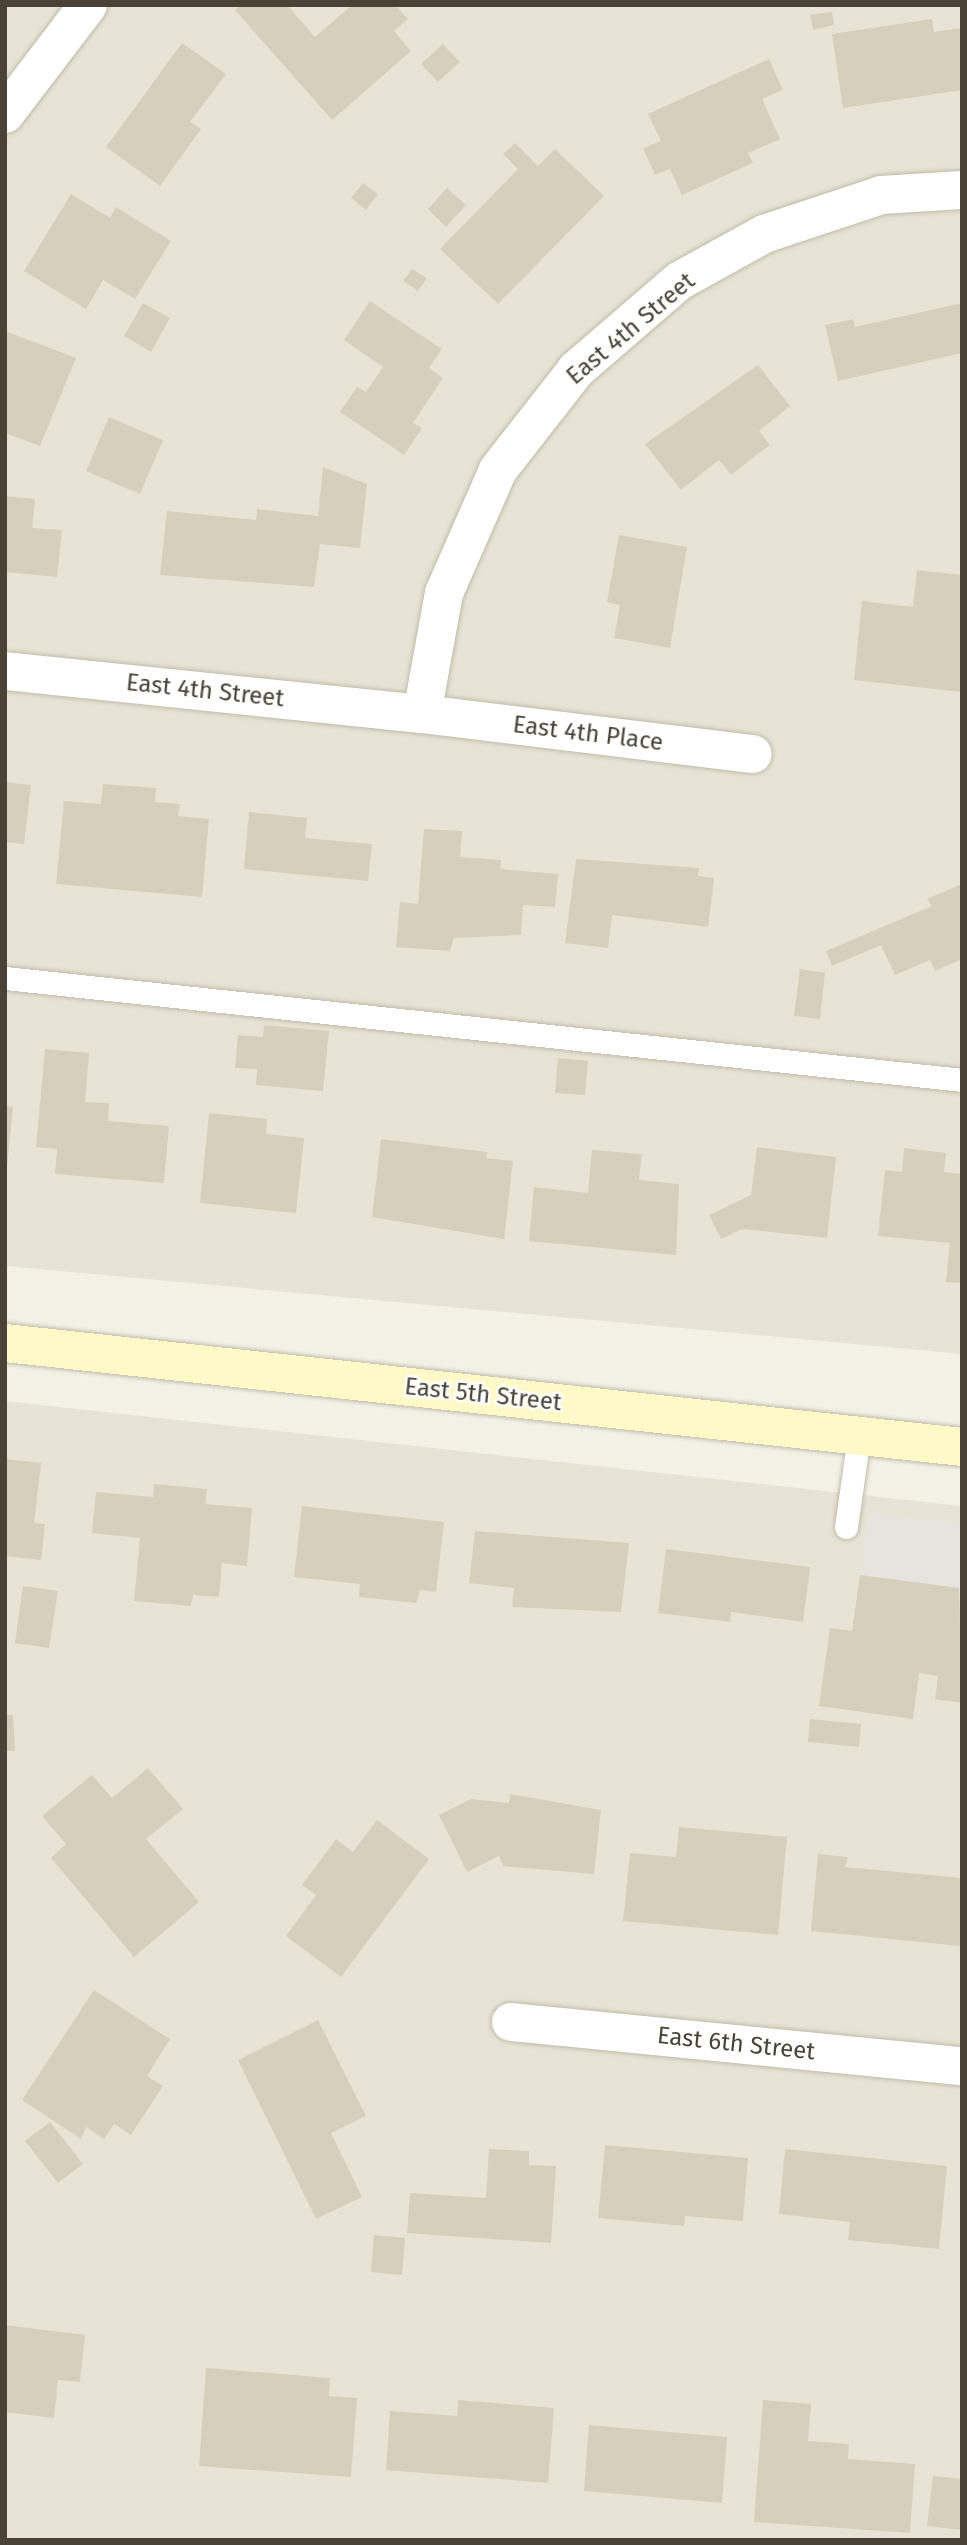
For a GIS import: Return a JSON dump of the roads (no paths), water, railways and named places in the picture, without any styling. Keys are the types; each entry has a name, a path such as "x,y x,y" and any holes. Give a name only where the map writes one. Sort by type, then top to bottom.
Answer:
{"street":[{"path":"5,114 88,5"},
{"name":"East 4th Street","path":"5,671 422,714 444,593 498,470 576,370 679,281 764,234 881,195 962,190"},
{"name":"East 4th Place","path":"422,714 753,754"},
{"name":"East 5th Street","path":"5,1343 962,1447"},
{"name":"East 6th Street","path":"511,2022 962,2066"}],"lane":[{"path":"5,978 962,1080"},
{"path":"846,1527 859,1436"}]}
